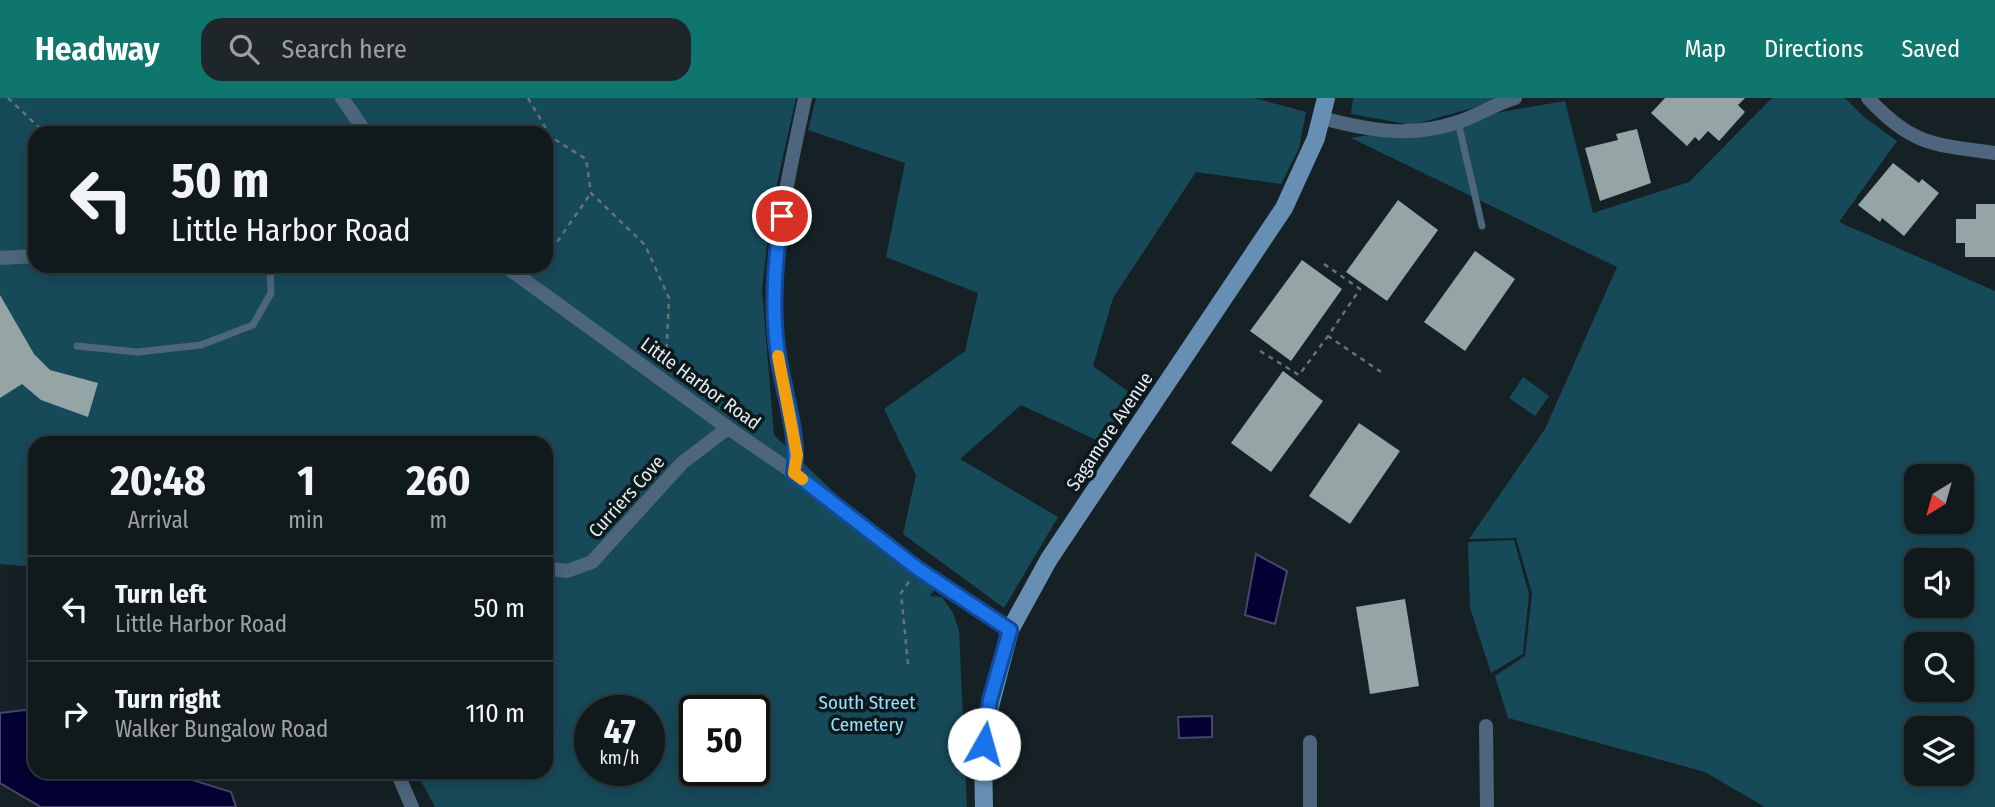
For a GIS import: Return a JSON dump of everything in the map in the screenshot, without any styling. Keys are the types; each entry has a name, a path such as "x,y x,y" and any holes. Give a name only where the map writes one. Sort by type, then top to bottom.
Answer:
{"main road":[{"name":"Sagamore Avenue","path":"984,807 986,722 1010,630 1049,559 1284,208 1303,173 1326,98"}],"street":[{"path":"342,98 361,126"},
{"path":"794,473 797,455 779,360 774,282 778,242 805,98"},
{"path":"1322,118 1369,131 1412,132 1458,122 1515,98"},
{"path":"1868,98 1898,129 1927,142 1995,153"},
{"path":"0,258 28,256"},
{"name":"Little Harbor Road","path":"515,273 794,473 918,569 1010,630"},
{"name":"Curriers Cove","path":"553,569 567,571 592,562 665,481 728,428"},
{"path":"1486,726 1488,807"},
{"path":"1310,742 1310,807"},
{"path":"400,779 412,807"}],"lane":[{"path":"1458,122 1482,226"},
{"path":"77,346 138,352 201,345 253,325 271,293 270,273"}],"path":[{"path":"8,98 38,126"},
{"path":"528,98 545,126"},
{"path":"553,138 586,159 591,193 645,245 669,298 665,381"},
{"path":"553,248 591,193"},
{"path":"1260,351 1299,375 1328,336 1360,289 1324,264"},
{"path":"1328,336 1381,372"},
{"path":"908,664 901,593 918,569"}],"green space":[{"name":"South Street Cemetery","path":"0,98 796,98 771,211 762,290 774,435 935,589 930,596 942,597 953,613 959,630 967,807 435,807 420,779 553,779 553,436 28,436 28,566 0,564"},
{"path":"816,98 1254,98 1306,112 1299,148 1281,184 1196,172 1113,298 1093,366 1140,400 1107,445 1021,405 960,459 1058,517 1004,608 903,534 916,475 884,409 965,351 978,293 886,257 905,163 808,130"},
{"path":"1353,98 1495,98 1476,107 1412,125 1351,114"},
{"path":"1772,98 1845,98 1864,117 1897,141 1839,222 1995,291 1995,807 1765,807 1705,772 1508,718 1495,676 1525,656 1532,593 1516,538 1469,539 1545,429 1617,267 1351,138 1565,101 1593,213 1689,182"},
{"path":"1523,377 1549,396 1535,416 1509,398"},
{"path":"1514,540 1529,594 1523,654 1491,673 1470,608 1468,542"}],"shaded area":[{"path":"1256,554 1287,571 1275,624 1245,615"},
{"path":"28,711 28,779 189,779 231,792 236,807 41,807 0,783 0,713"},
{"path":"1212,716 1212,737 1179,738 1178,717"}],"building":[{"path":"1665,98 1745,98 1738,105 1745,112 1719,141 1708,131 1699,141 1695,137 1687,146 1651,113"},
{"path":"1637,129 1651,183 1600,201 1585,148 1618,140 1616,134"},
{"path":"1893,163 1919,183 1922,179 1939,193 1904,236 1882,218 1880,222 1858,205"},
{"path":"1398,200 1438,230 1387,301 1346,272"},
{"path":"1976,204 1995,204 1995,257 1965,257 1965,243 1956,243 1956,219 1976,219"},
{"path":"1475,251 1515,279 1465,351 1424,322"},
{"path":"1302,260 1342,289 1291,361 1250,331"},
{"path":"0,295 34,354 50,370 98,383 88,417 41,400 22,384 0,398"},
{"path":"1283,371 1323,401 1271,472 1231,443"},
{"path":"1359,423 1400,451 1350,524 1309,496"},
{"path":"1405,599 1419,686 1370,694 1356,607"}],"slow traffic":[{"path":"778,356 797,455 794,473 802,479"}],"route":[{"path":"782,216 774,282 775,321 779,360 797,455 794,473 918,569 1010,630 990,700 984,744"}]}
